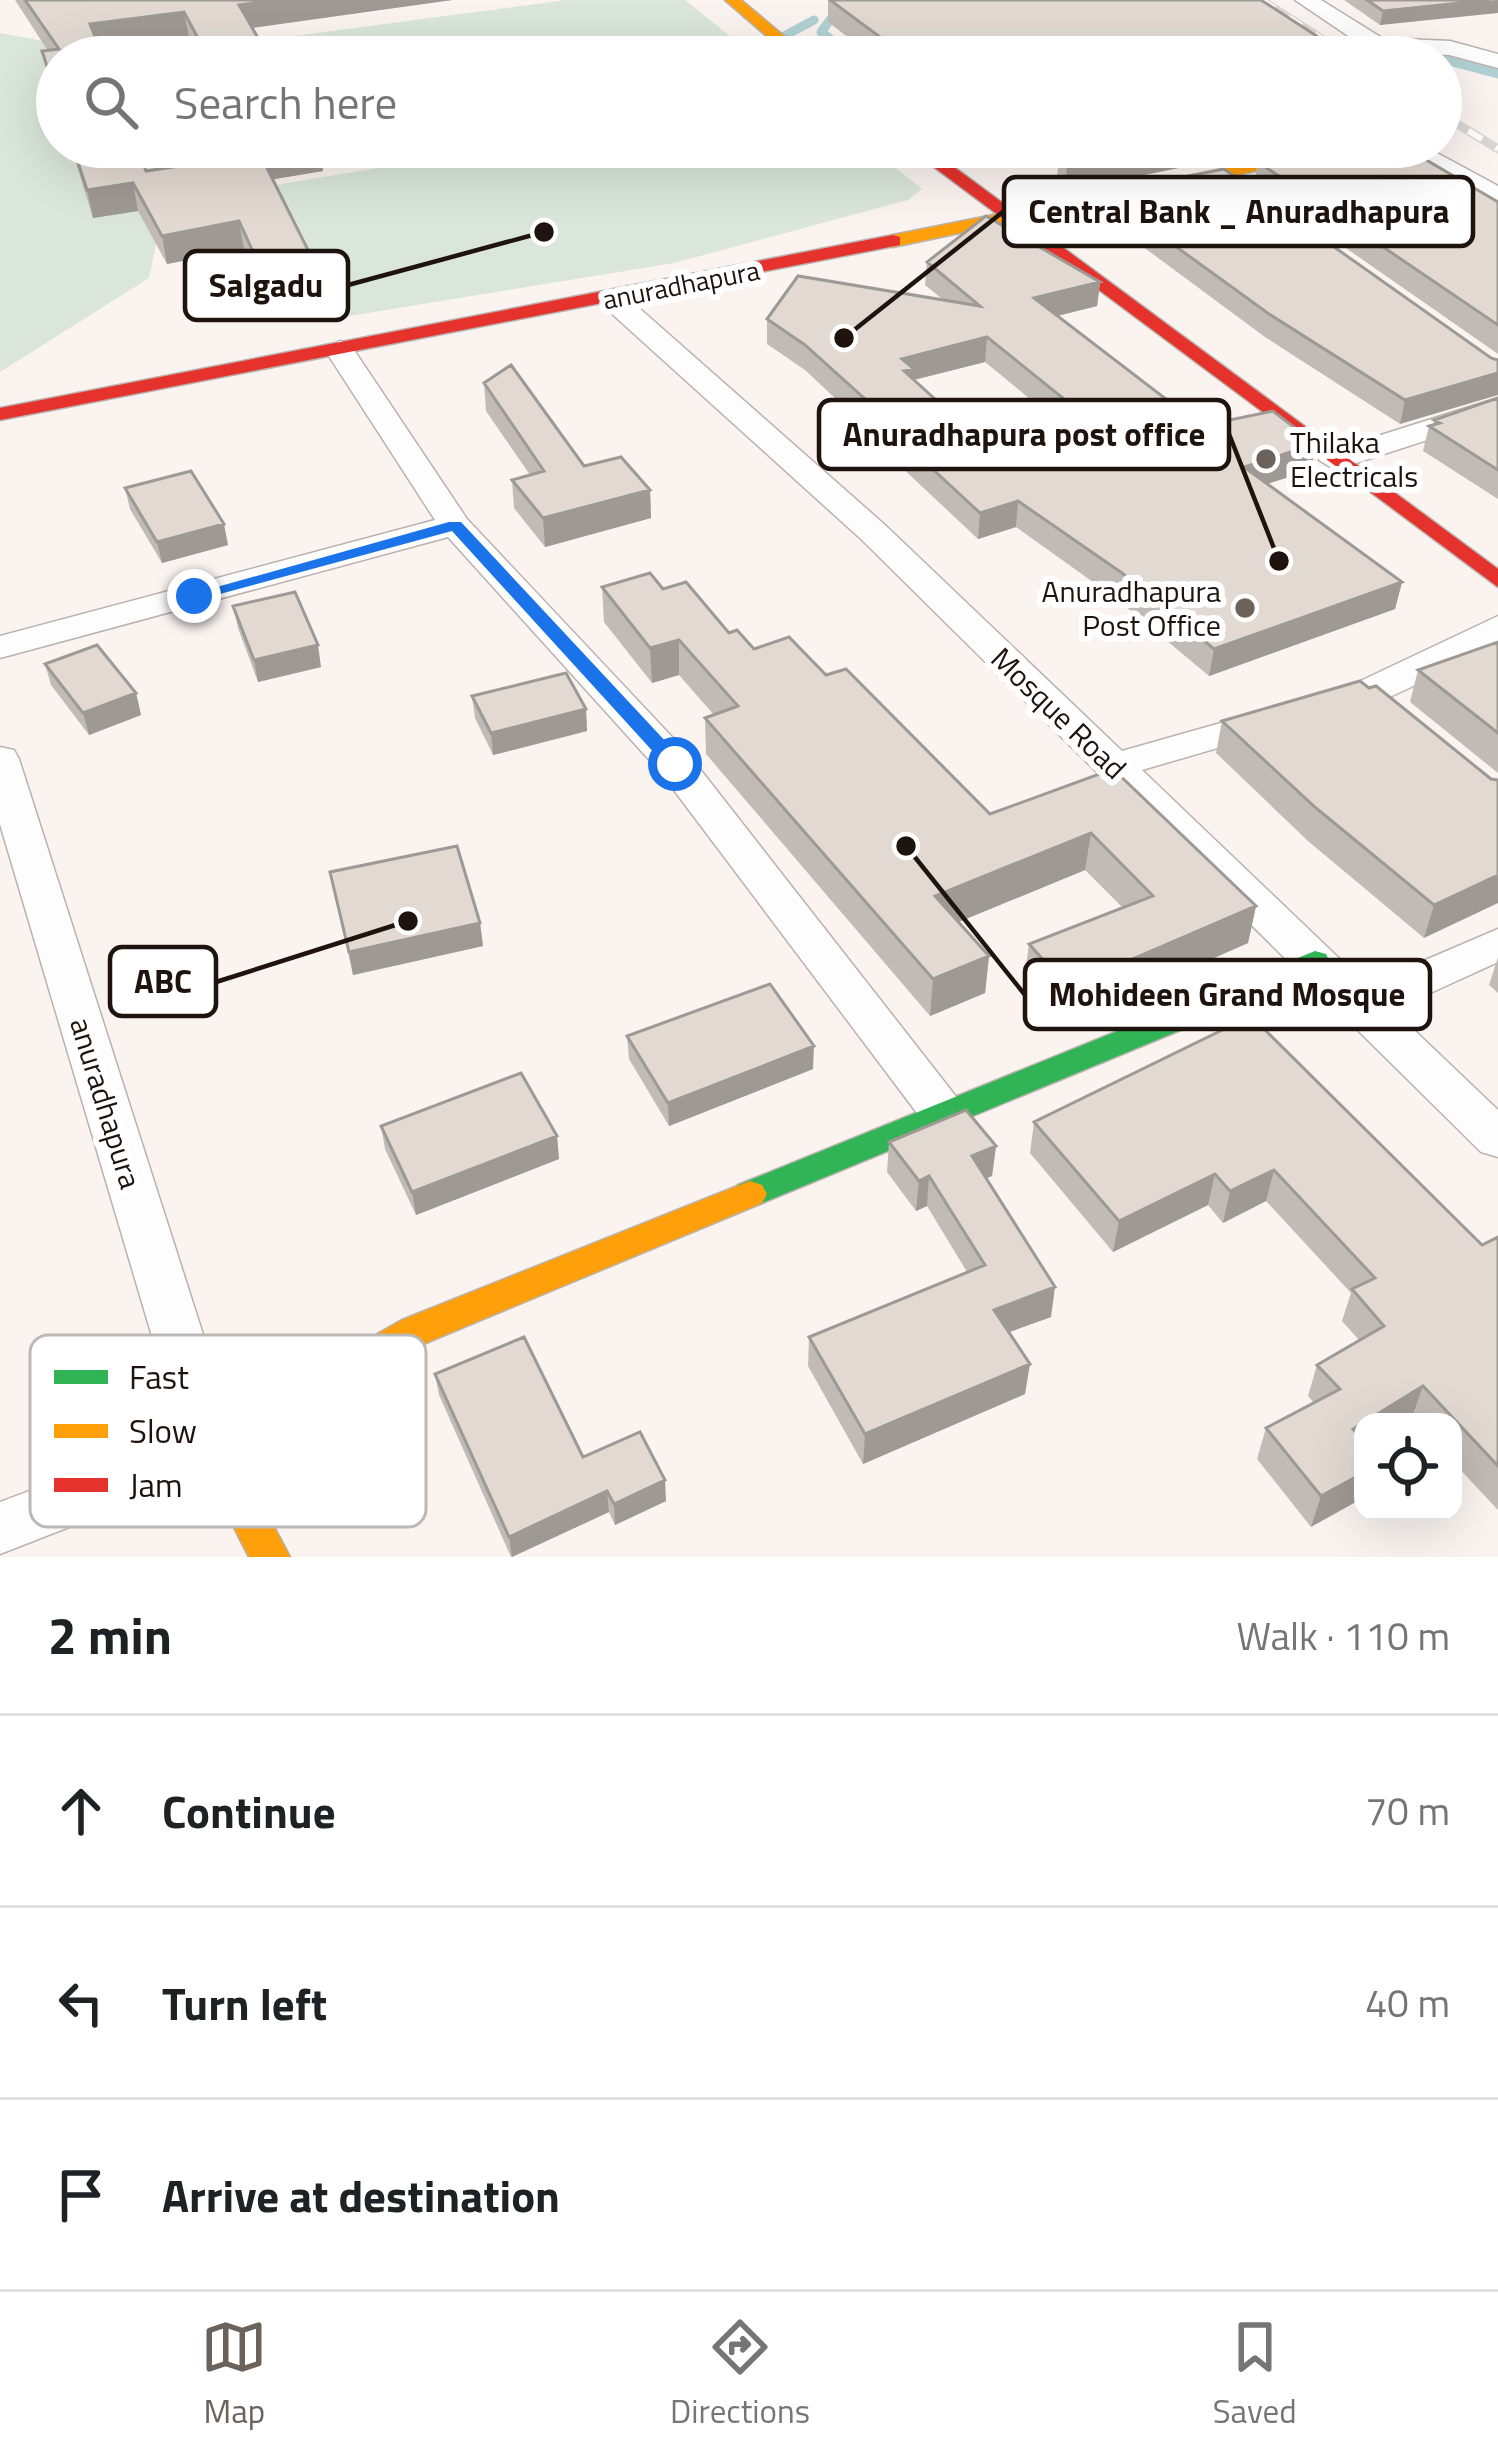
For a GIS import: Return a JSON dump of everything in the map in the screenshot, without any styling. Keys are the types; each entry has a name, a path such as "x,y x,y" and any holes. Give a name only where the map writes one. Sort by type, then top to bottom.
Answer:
{"street":[{"path":"732,0 776,36"},
{"path":"1306,0 1363,36"},
{"path":"1462,51 1498,61"},
{"path":"943,168 1498,580"},
{"name":"anuradhapura","path":"0,414 1256,168"},
{"path":"1446,168 1498,197"},
{"path":"1222,175 1259,202"},
{"name":"Mosque Road","path":"611,298 873,532 1498,1139"},
{"path":"340,350 455,525 675,764 945,1116"},
{"path":"1334,460 1498,407"},
{"path":"0,647 455,525"},
{"path":"1114,766 1367,692 1498,628"},
{"path":"1367,692 1400,719"},
{"name":"anuradhapura","path":"0,759 177,1335"},
{"path":"1361,1006 1498,944"},
{"path":"408,1335 1315,962"},
{"path":"0,1528 30,1517"},
{"path":"254,1527 270,1557"}],"green space":[{"path":"566,0 685,0 730,36 294,36"},
{"path":"0,33 36,40 36,168 160,168 179,210 156,244 149,278 0,372"},
{"path":"378,168 896,168 922,189 908,200 674,263 337,318 275,185"}],"building":[{"path":"25,0 276,0 239,5 257,36 197,36 184,12 90,24 95,36 50,36"},
{"path":"830,0 1261,0 1317,36 879,36"},
{"path":"1367,0 1490,0 1383,11"},
{"path":"80,168 267,168 322,278 269,287 239,221 162,236 133,183 87,190"},
{"path":"1267,168 1440,168 1498,202 1498,325"},
{"path":"1224,169 1498,360 1498,373 1405,400 1269,314 1102,193"},
{"path":"986,216 1100,282 1034,298 1201,426 1273,411 1316,444 1244,467 1402,582 1214,649 1122,573 1018,501 980,513 898,437 905,435 805,345 767,319 798,276 980,306 927,262","holes":["987,337 1079,411 976,436 904,371 914,369 902,359"]},
{"path":"511,365 584,466 621,457 650,490 543,518 512,480 544,471 484,383"},
{"path":"1498,398 1498,470 1429,426 1440,423 1434,420"},
{"path":"191,471 224,524 157,542 125,488"},
{"path":"650,573 663,589 686,582 729,633 737,630 754,649 789,637 826,675 846,669 990,814 1113,769 1256,906 1068,987 1029,944 1153,896 1091,833 935,896 989,956 933,979 705,718 738,706 679,640 650,648 602,587"},
{"path":"295,592 318,645 254,660 233,606"},
{"path":"1498,642 1498,733 1418,670"},
{"path":"97,645 136,693 83,713 45,664"},
{"path":"566,673 586,709 491,733 472,696"},
{"path":"1360,681 1369,688 1376,686 1498,780 1498,875 1434,905 1316,808 1222,721"},
{"path":"457,846 480,923 349,952 330,872"},
{"path":"770,984 814,1046 668,1103 627,1036"},
{"path":"1251,1016 1482,1245 1498,1237 1498,1466 1462,1428 1462,1413 1448,1413 1423,1386 1379,1413 1354,1413 1354,1478 1321,1496 1266,1428 1340,1389 1317,1365 1384,1326 1352,1289 1375,1278 1274,1170 1230,1191 1215,1174 1119,1221 1034,1122"},
{"path":"521,1073 557,1136 412,1192 381,1126"},
{"path":"966,1110 996,1146 972,1156 1055,1287 994,1310 1030,1364 865,1434 809,1337 985,1265 929,1176 919,1181 889,1142"},
{"path":"524,1337 583,1457 640,1432 665,1480 614,1504 607,1491 509,1537 435,1374"}],"waterway":[{"path":"827,36 821,32 845,0"},
{"path":"784,36 814,20"},
{"path":"1462,65 1498,74"}],"railway":[{"path":"1261,0 1317,36"},
{"path":"1462,127 1498,149"}],"traffic: fast":[{"path":"750,1194 1315,962"}],"traffic: slow":[{"path":"732,0 776,36"},
{"path":"893,241 1256,168"},
{"path":"408,1335 750,1194"},
{"path":"254,1527 270,1557"}],"traffic: jam":[{"path":"944,168 1498,580"},
{"path":"0,414 893,241"}],"place":[{"name":"Salgadu","path":"544,232"},
{"name":"Central Bank _ Anuradhapura","path":"844,338"},
{"name":"Thilaka Electricals","path":"1266,459"},
{"name":"Anuradhapura post office","path":"1279,561"},
{"name":"Anuradhapura Post Office","path":"1245,608"},
{"name":"Mohideen Grand Mosque","path":"906,846"},
{"name":"ABC","path":"408,921"}],"route":[{"path":"194,596 455,525 675,764"}]}
